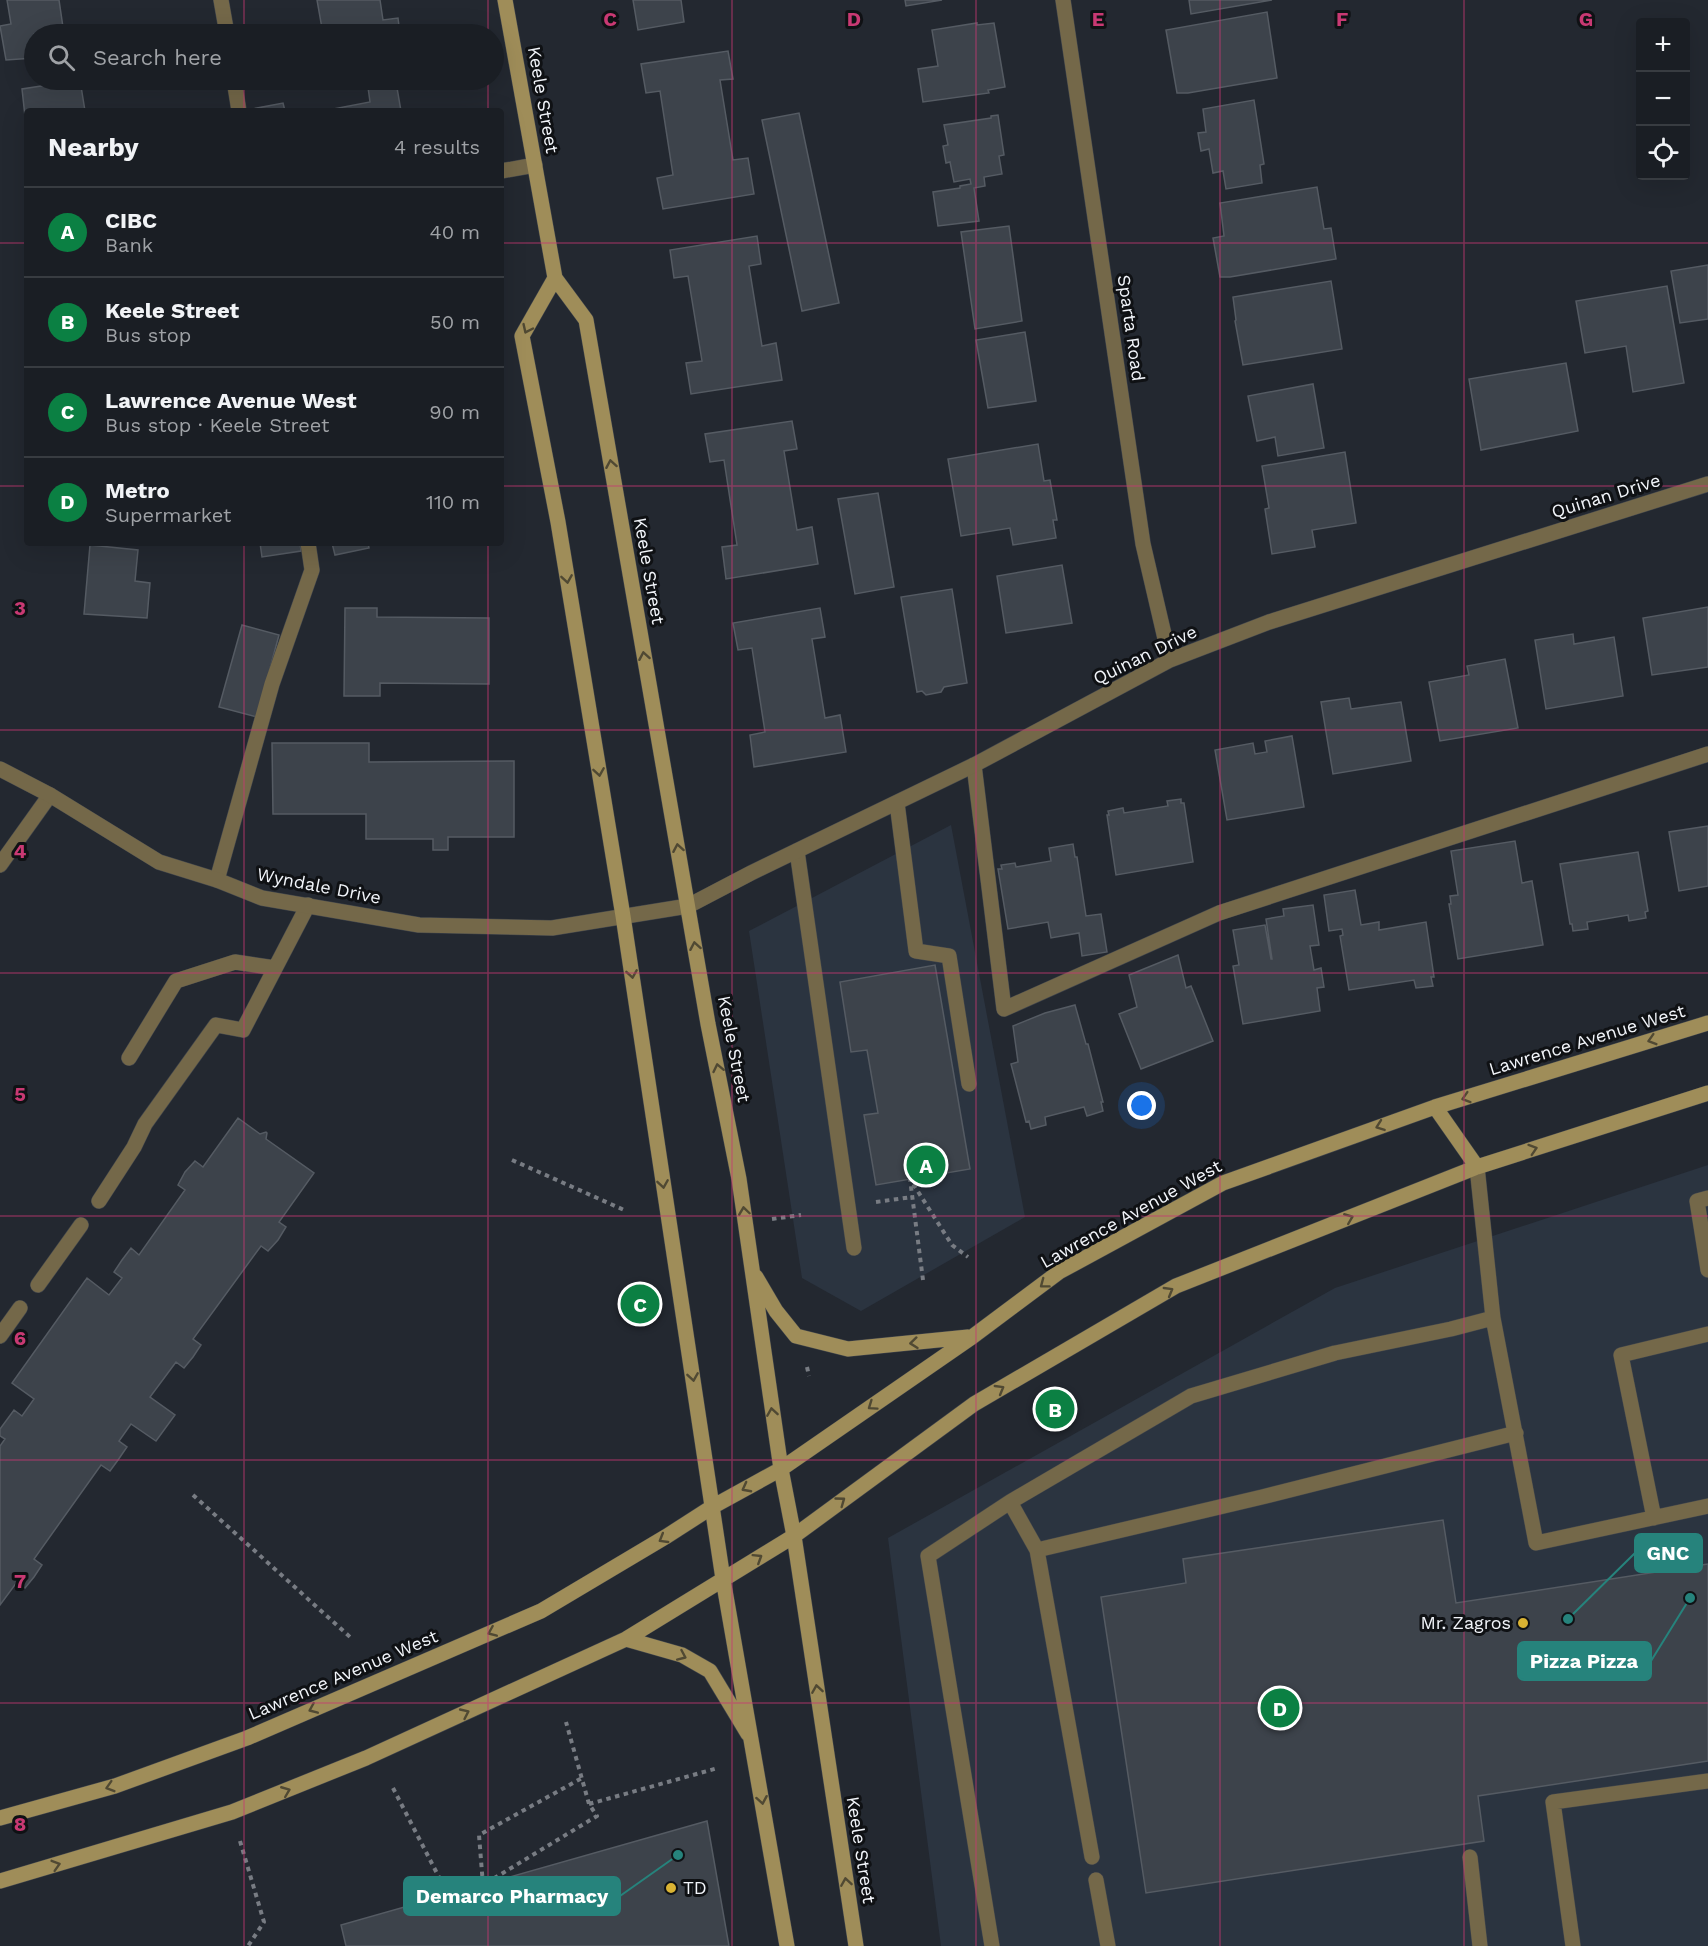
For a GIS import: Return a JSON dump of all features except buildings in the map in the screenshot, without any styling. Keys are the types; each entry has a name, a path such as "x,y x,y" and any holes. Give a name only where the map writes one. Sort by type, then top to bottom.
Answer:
{"main road":[{"name":"Keele Street","path":"505,0 555,278 586,320 708,1024 739,1179 781,1469 794,1536 856,1946"},
{"path":"555,278 522,336 558,522 623,916 723,1579 787,1946"},
{"name":"Lawrence Avenue West","path":"0,1818 115,1786 247,1738 530,1616 712,1507 781,1469 972,1337 1059,1272 1223,1183 1436,1107 1708,1023"},
{"path":"0,1881 242,1808 366,1758 626,1639 794,1536 974,1404 1176,1286 1478,1167 1708,1093"},
{"path":"1436,1107 1478,1167"},
{"path":"752,1269 776,1311 796,1336 848,1349 972,1337"},
{"path":"626,1639 682,1655 710,1671 753,1742"}],"street":[{"path":"221,0 225,24"},
{"name":"Sparta Road","path":"1063,0 1143,544 1170,660"},
{"path":"236,90 239,108"},
{"path":"504,170 535,165"},
{"name":"Quinan Drive","path":"623,916 688,906 974,765 1170,660 1269,622 1708,484"},
{"path":"217,880 272,684 312,570 308,546"},
{"path":"974,765 1004,1009 1220,913 1708,754"},
{"name":"Wyndale Drive","path":"0,769 50,795 159,862 217,880 262,898 418,925 552,928 623,916"},
{"path":"0,865 50,795"},
{"path":"897,802 916,951 949,956 969,1084"},
{"path":"797,851 854,1248"},
{"path":"99,1201 134,1147 145,1124 216,1025 243,1030 308,905"},
{"path":"129,1058 176,981 235,962 275,968"},
{"path":"1478,1167 1493,1318 1536,1543 1708,1506"},
{"path":"1708,1198 1697,1201 1708,1270"},
{"path":"38,1285 81,1225"},
{"path":"0,1336 20,1308"},
{"path":"992,1946 928,1556 1010,1502 1191,1396 1335,1353 1493,1318"},
{"path":"1654,1518 1621,1355 1708,1334"},
{"path":"1037,1550 1262,1497 1516,1433"},
{"path":"1010,1502 1037,1550 1092,1857"},
{"path":"1573,1946 1552,1802 1708,1781"},
{"path":"1470,1857 1480,1946"},
{"path":"1096,1880 1108,1946"}],"path":[{"path":"512,1160 624,1210"},
{"path":"923,1280 910,1179 952,1245 968,1257"},
{"path":"869,1203 912,1197"},
{"path":"771,1219 801,1215"},
{"path":"193,1494 350,1637"},
{"path":"393,1788 443,1885 483,1885 597,1816 589,1804 566,1722"},
{"path":"589,1804 718,1768"},
{"path":"483,1885 479,1835 582,1778"},
{"path":"240,1841 264,1922 248,1946"}],"shaded area":[{"path":"951,825 1025,1217 861,1311 802,1278 749,931"},
{"path":"1708,1165 1708,1946 941,1946 888,1538 1335,1288"}],"place":[{"name":"CIBC","path":"926,1165"},
{"name":"Lawrence Avenue West","path":"640,1304"},
{"name":"Keele Street","path":"1055,1409"},
{"name":"Pizza Pizza","path":"1690,1598"},
{"name":"GNC","path":"1568,1619"},
{"name":"Mr. Zagros","path":"1523,1623"},
{"name":"Metro","path":"1280,1708"},
{"name":"Demarco Pharmacy","path":"678,1855"},
{"name":"TD","path":"671,1888"}]}
